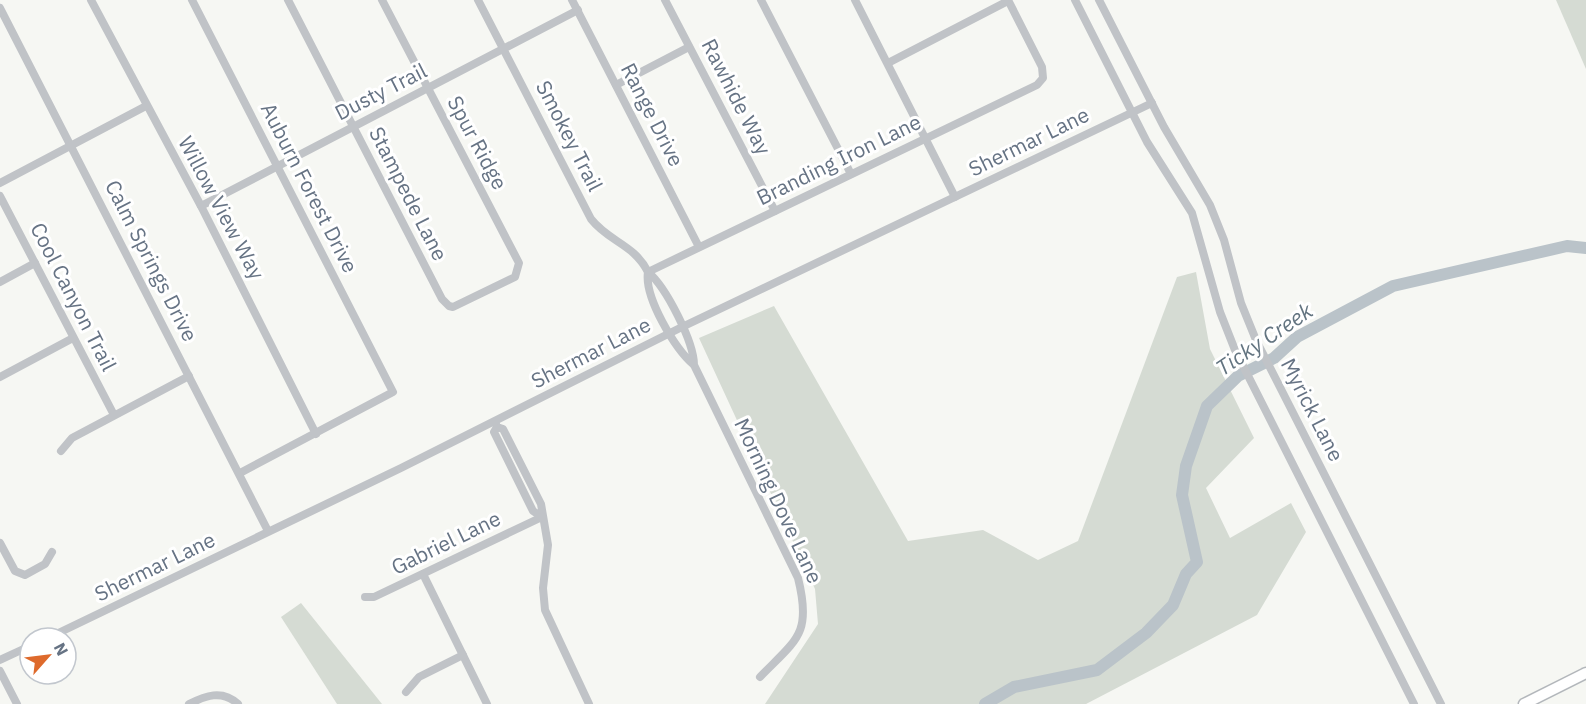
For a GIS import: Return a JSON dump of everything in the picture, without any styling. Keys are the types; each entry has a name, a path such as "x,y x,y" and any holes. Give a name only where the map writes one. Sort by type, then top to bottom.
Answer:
{"main road":[{"path":"1524,704 1586,673"}],"street":[{"name":"Willow View Way","path":"91,0 201,206 316,434"},
{"name":"Auburn Forest Drive","path":"192,0 393,392 316,434"},
{"name":"Stampede Lane","path":"288,0 449,306"},
{"name":"Spur Ridge","path":"382,0 519,263 518,272 511,279 459,306 449,306"},
{"name":"Smokey Trail","path":"477,0 591,219 607,234 633,250 648,272 658,280 682,327"},
{"name":"Range Drive","path":"572,0 699,247"},
{"name":"Rawhide Way","path":"665,0 775,211"},
{"path":"761,0 851,174"},
{"path":"855,0 955,197"},
{"path":"888,63 1008,0"},
{"name":"Branding Iron Lane","path":"648,272 1037,85 1042,78 1042,67 1008,0"},
{"name":"Myrick Lane","path":"1075,0 1147,142 1192,213 1220,312 1235,350 1414,704"},
{"name":"Myrick Lane","path":"1099,0 1152,103 1210,205 1224,240 1241,303 1256,340 1441,704"},
{"name":"Calm Springs Drive","path":"0,8 268,531"},
{"name":"Dusty Trail","path":"201,206 578,10"},
{"path":"615,85 689,47"},
{"name":"Shermar Lane","path":"73,626 496,424 669,333 1152,103"},
{"path":"0,183 146,106"},
{"name":"Cool Canyon Trail","path":"0,196 114,415"},
{"path":"0,282 35,263"},
{"name":"Smokey Trail","path":"648,272 646,284 669,333"},
{"name":"Morning Dove Lane","path":"682,327 694,352 694,365"},
{"name":"Morning Dove Lane","path":"669,333 684,356 694,365 798,578 805,608 798,639 760,677"},
{"path":"0,377 74,338"},
{"path":"61,451 72,438 189,376"},
{"path":"496,424 494,432 532,511 542,517 548,545 543,588 545,609 590,704"},
{"path":"240,473 316,434"},
{"name":"Gabriel Lane","path":"364,597 374,597 542,517"},
{"path":"0,543 19,574 24,575 40,568 52,552"},
{"path":"423,574 487,704"},
{"path":"0,660 18,652"},
{"path":"406,692 418,677 463,655"},
{"path":"0,671 17,704"},
{"path":"189,704 203,697 218,694 238,704"}],"shaded area":[{"path":"1556,0 1586,0 1586,69"},
{"path":"1196,272 1210,349 1254,438 1206,488 1230,538 1291,503 1306,532 1257,615 1086,704 765,704 818,624 815,589 699,338 774,306 908,541 983,530 1038,560 1078,541 1177,277"},
{"path":"301,603 382,704 337,704 281,617"}],"waterway":[{"name":"Ticky Creek","path":"985,704 1014,687 1097,670 1146,633 1173,605 1186,574 1197,562 1182,495 1186,466 1207,406 1238,376 1274,358 1297,337 1393,286 1567,246 1586,248"}]}
